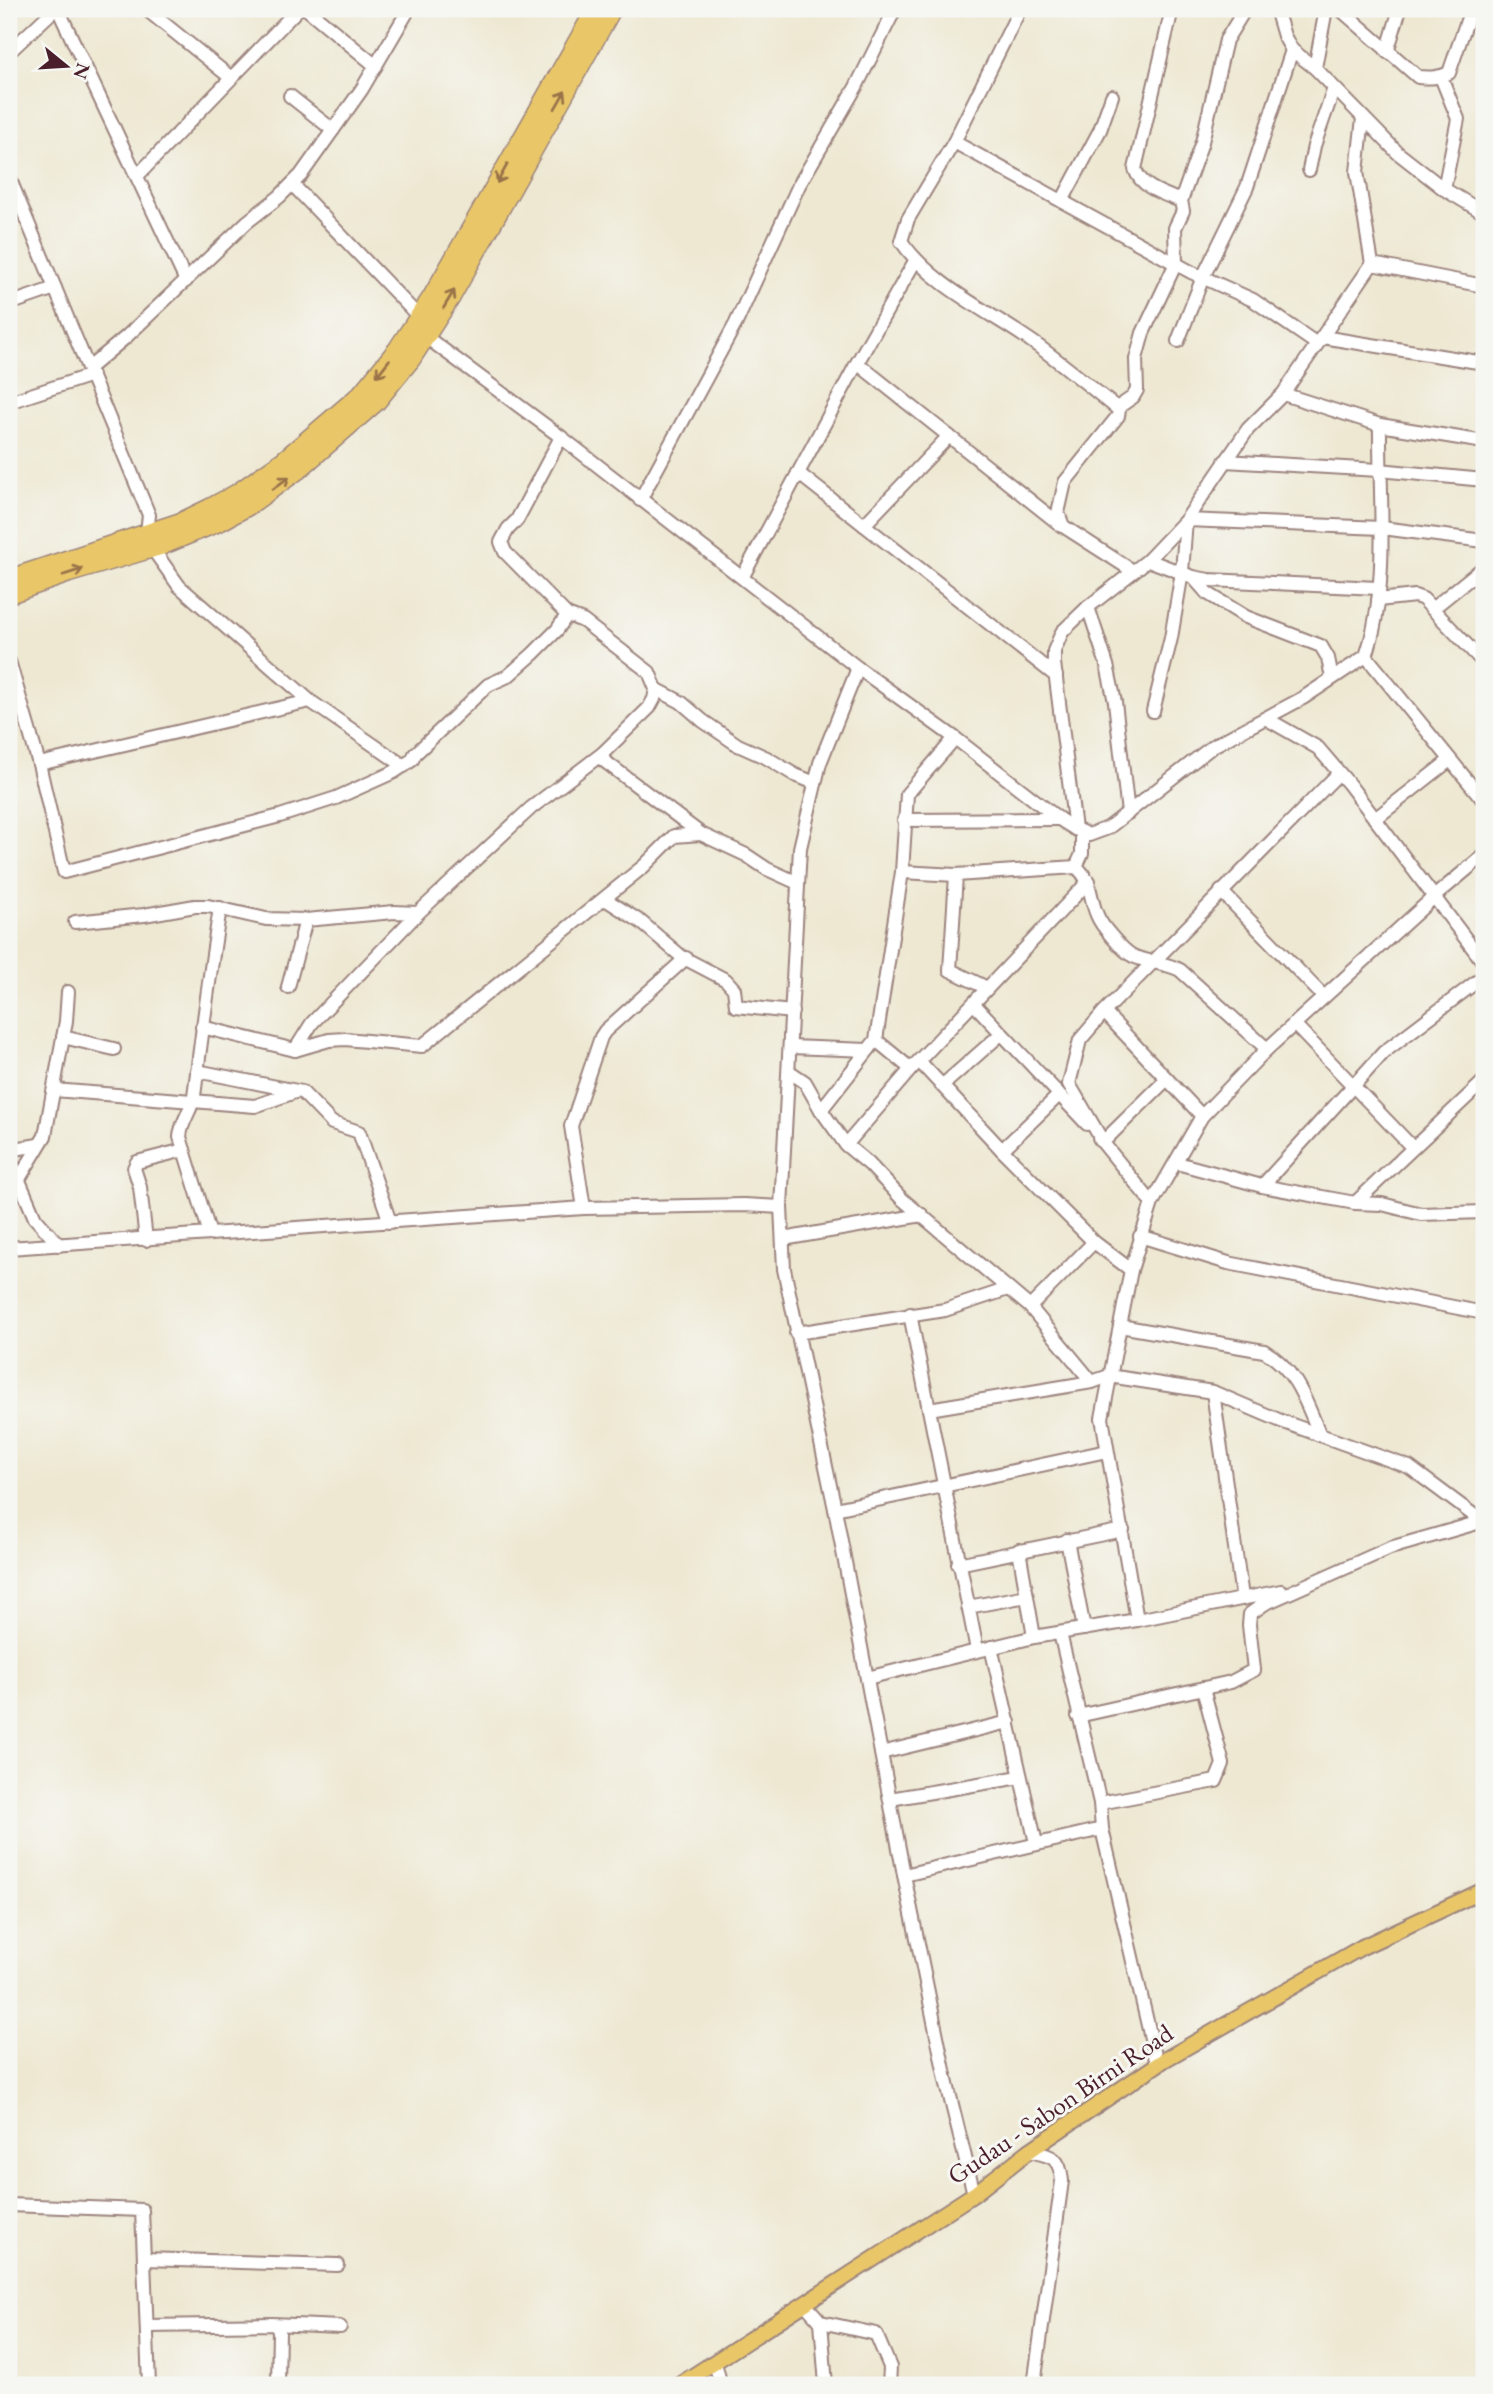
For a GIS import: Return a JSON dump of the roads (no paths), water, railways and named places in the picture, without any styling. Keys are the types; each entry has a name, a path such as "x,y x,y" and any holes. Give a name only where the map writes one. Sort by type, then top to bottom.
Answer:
{"highway":[{"path":"171,534 236,494 300,447 360,395 397,350 450,267 596,9"},
{"path":"9,594 150,541 221,521 248,506 298,470 376,402 396,380 451,297 612,9"},
{"path":"9,579 150,541"}],"main road":[{"name":"Gudau - Sabon Birni Road","path":"679,2385 974,2194 1029,2151 1157,2064 1362,1947 1484,1890"}],"street":[{"path":"9,52 57,9 187,281"},
{"path":"146,9 230,77"},
{"path":"138,175 298,9"},
{"path":"307,9 376,66"},
{"path":"9,402 90,371 247,222 292,184 301,175 376,66 409,9"},
{"path":"640,500 731,333 799,185 856,87 895,9"},
{"path":"1020,9 954,142 908,219 901,241 915,261 942,283 1034,343 1117,408 1118,416 1065,482 1058,513 1063,526"},
{"path":"1172,9 1135,169 1138,178 1151,188 1181,201"},
{"path":"1117,408 1133,397 1137,390 1136,359 1143,333 1176,263 1175,228 1183,211 1181,201 1202,142 1226,40 1245,9"},
{"path":"1276,9 1284,36 1292,50 1315,68 1398,153 1444,189 1484,213"},
{"path":"1315,68 1326,9"},
{"path":"1340,9 1418,77 1441,77 1449,73 1471,9"},
{"path":"1387,52 1400,9"},
{"path":"1178,341 1203,277 1247,187 1292,50"},
{"path":"1441,77 1458,119 1444,189"},
{"path":"1309,170 1314,146 1334,88"},
{"path":"290,96 333,130"},
{"path":"1062,201 1100,130 1112,96"},
{"path":"1076,867 1082,854 1056,676 1055,651 1062,632 1088,607 1148,560 1186,520 1248,429 1283,394 1372,264 1357,172 1363,118"},
{"path":"954,142 1176,263 1253,300 1320,341 1484,363"},
{"path":"9,177 149,514 150,541 179,586 310,701 404,766"},
{"path":"292,184 419,317"},
{"path":"743,576 915,261"},
{"path":"1372,264 1484,286"},
{"path":"9,304 55,288"},
{"path":"426,337 743,576 858,668 1059,818 1089,835 1108,828 1213,746 1303,698 1366,656 1378,594 1382,528 1380,425"},
{"path":"857,363 1063,526 1133,571"},
{"path":"1283,394 1380,425 1484,442"},
{"path":"864,525 949,436"},
{"path":"202,1027 295,1050 306,1041 418,913 531,808 603,753 649,708 656,689 649,672 583,621 567,615 505,552 501,542 517,520 561,437"},
{"path":"1225,461 1379,470 1484,480"},
{"path":"798,473 1056,676"},
{"path":"149,514 171,534"},
{"path":"1186,520 1382,528 1484,541"},
{"path":"1153,710 1188,574 1186,520"},
{"path":"1148,560 1209,580 1415,596 1423,599 1484,663"},
{"path":"1432,609 1484,567"},
{"path":"1188,574 1207,593 1246,617 1321,646 1328,658 1332,678"},
{"path":"1088,607 1107,665 1115,702 1128,813"},
{"path":"9,661 12,688 39,764 64,872 280,816 336,798 404,766 488,685 508,676 533,654 557,630 567,615"},
{"path":"1366,656 1484,801"},
{"path":"858,668 820,763 800,848 781,1207 784,1269 835,1509 904,1875 946,2080 974,2194"},
{"path":"656,689 681,702 738,745 816,783"},
{"path":"39,764 310,701"},
{"path":"1267,719 1318,748 1435,896 1484,963"},
{"path":"821,1110 872,1045 902,872 907,794 955,738"},
{"path":"603,753 603,760 701,834 746,855 766,869 799,883"},
{"path":"1375,819 1450,760"},
{"path":"1103,1142 1069,1084 1080,1040 1153,961 1339,773"},
{"path":"904,820 1059,818"},
{"path":"306,1041 345,1039 422,1046 644,866 674,836 701,834"},
{"path":"1137,1620 1102,1418 1131,1270 1152,1203 1202,1116 1294,1024 1484,855"},
{"path":"902,872 956,875 1076,867"},
{"path":"1076,867 1089,881 1096,915 1102,926 1132,955 1168,964 1180,970 1267,1049"},
{"path":"956,875 950,970 987,988"},
{"path":"846,1145 915,1065 1089,881"},
{"path":"1222,891 1324,997"},
{"path":"605,898 641,922 686,958 726,980 734,989 736,1006 792,1012"},
{"path":"75,922 144,915 195,906 219,908 266,919 306,920 394,912 418,913"},
{"path":"210,1234 184,1150 181,1131 193,1101 219,908"},
{"path":"288,988 306,920"},
{"path":"584,1208 571,1126 601,1037 686,958"},
{"path":"1262,1186 1384,1052 1484,976"},
{"path":"19,1179 45,1136 64,1037 68,992"},
{"path":"974,1004 1103,1142 1152,1203"},
{"path":"1104,1012 1202,1116"},
{"path":"1294,1024 1412,1147"},
{"path":"943,1086 1001,1034"},
{"path":"64,1037 114,1049"},
{"path":"790,1047 872,1045 915,1065 943,1086 1002,1150 1094,1242 1131,1270"},
{"path":"197,1071 302,1092 332,1123 359,1132 390,1222"},
{"path":"790,1073 805,1082 846,1145 922,1215 1030,1307 1092,1382"},
{"path":"1103,1142 1167,1079"},
{"path":"1355,1203 1484,1081"},
{"path":"54,1090 255,1106 295,1092"},
{"path":"1002,1150 1059,1095"},
{"path":"9,1150 38,1145"},
{"path":"146,1240 140,1186 134,1168 137,1162 184,1150"},
{"path":"9,1157 35,1218 59,1245"},
{"path":"1177,1163 1262,1186 1355,1203 1382,1204 1421,1214 1484,1212"},
{"path":"9,1248 584,1208 744,1205 781,1207"},
{"path":"783,1239 922,1215"},
{"path":"1140,1236 1228,1263 1484,1313"},
{"path":"1030,1307 1094,1242"},
{"path":"796,1333 945,1310 1008,1289"},
{"path":"910,1314 976,1650"},
{"path":"1120,1326 1264,1351 1281,1361 1302,1394 1320,1435"},
{"path":"929,1409 1092,1382 1110,1376 1213,1392 1409,1467 1484,1522"},
{"path":"1213,1392 1242,1597"},
{"path":"835,1509 1107,1451"},
{"path":"1079,1716 1231,1682 1254,1670 1250,1614 1264,1604 1390,1548 1484,1522"},
{"path":"958,1564 1123,1530"},
{"path":"1067,1541 1084,1629"},
{"path":"1019,1550 1034,1637"},
{"path":"867,1678 1034,1637 1137,1620 1296,1588"},
{"path":"968,1607 1027,1596"},
{"path":"1060,1633 1157,2064"},
{"path":"991,1647 1036,1843"},
{"path":"1100,1802 1216,1781 1223,1764 1203,1688"},
{"path":"881,1753 1009,1722"},
{"path":"890,1799 1020,1777"},
{"path":"904,1875 1102,1829"},
{"path":"1029,2151 1054,2158 1061,2169 1062,2181 1034,2385"},
{"path":"9,2205 142,2210 149,2385"},
{"path":"145,2259 338,2265"},
{"path":"805,2304 821,2322 876,2333 890,2367 889,2385"},
{"path":"821,2322 826,2385"},
{"path":"276,2325 279,2331 278,2385"},
{"path":"148,2326 341,2327"},
{"path":"715,2363 721,2385"}]}
